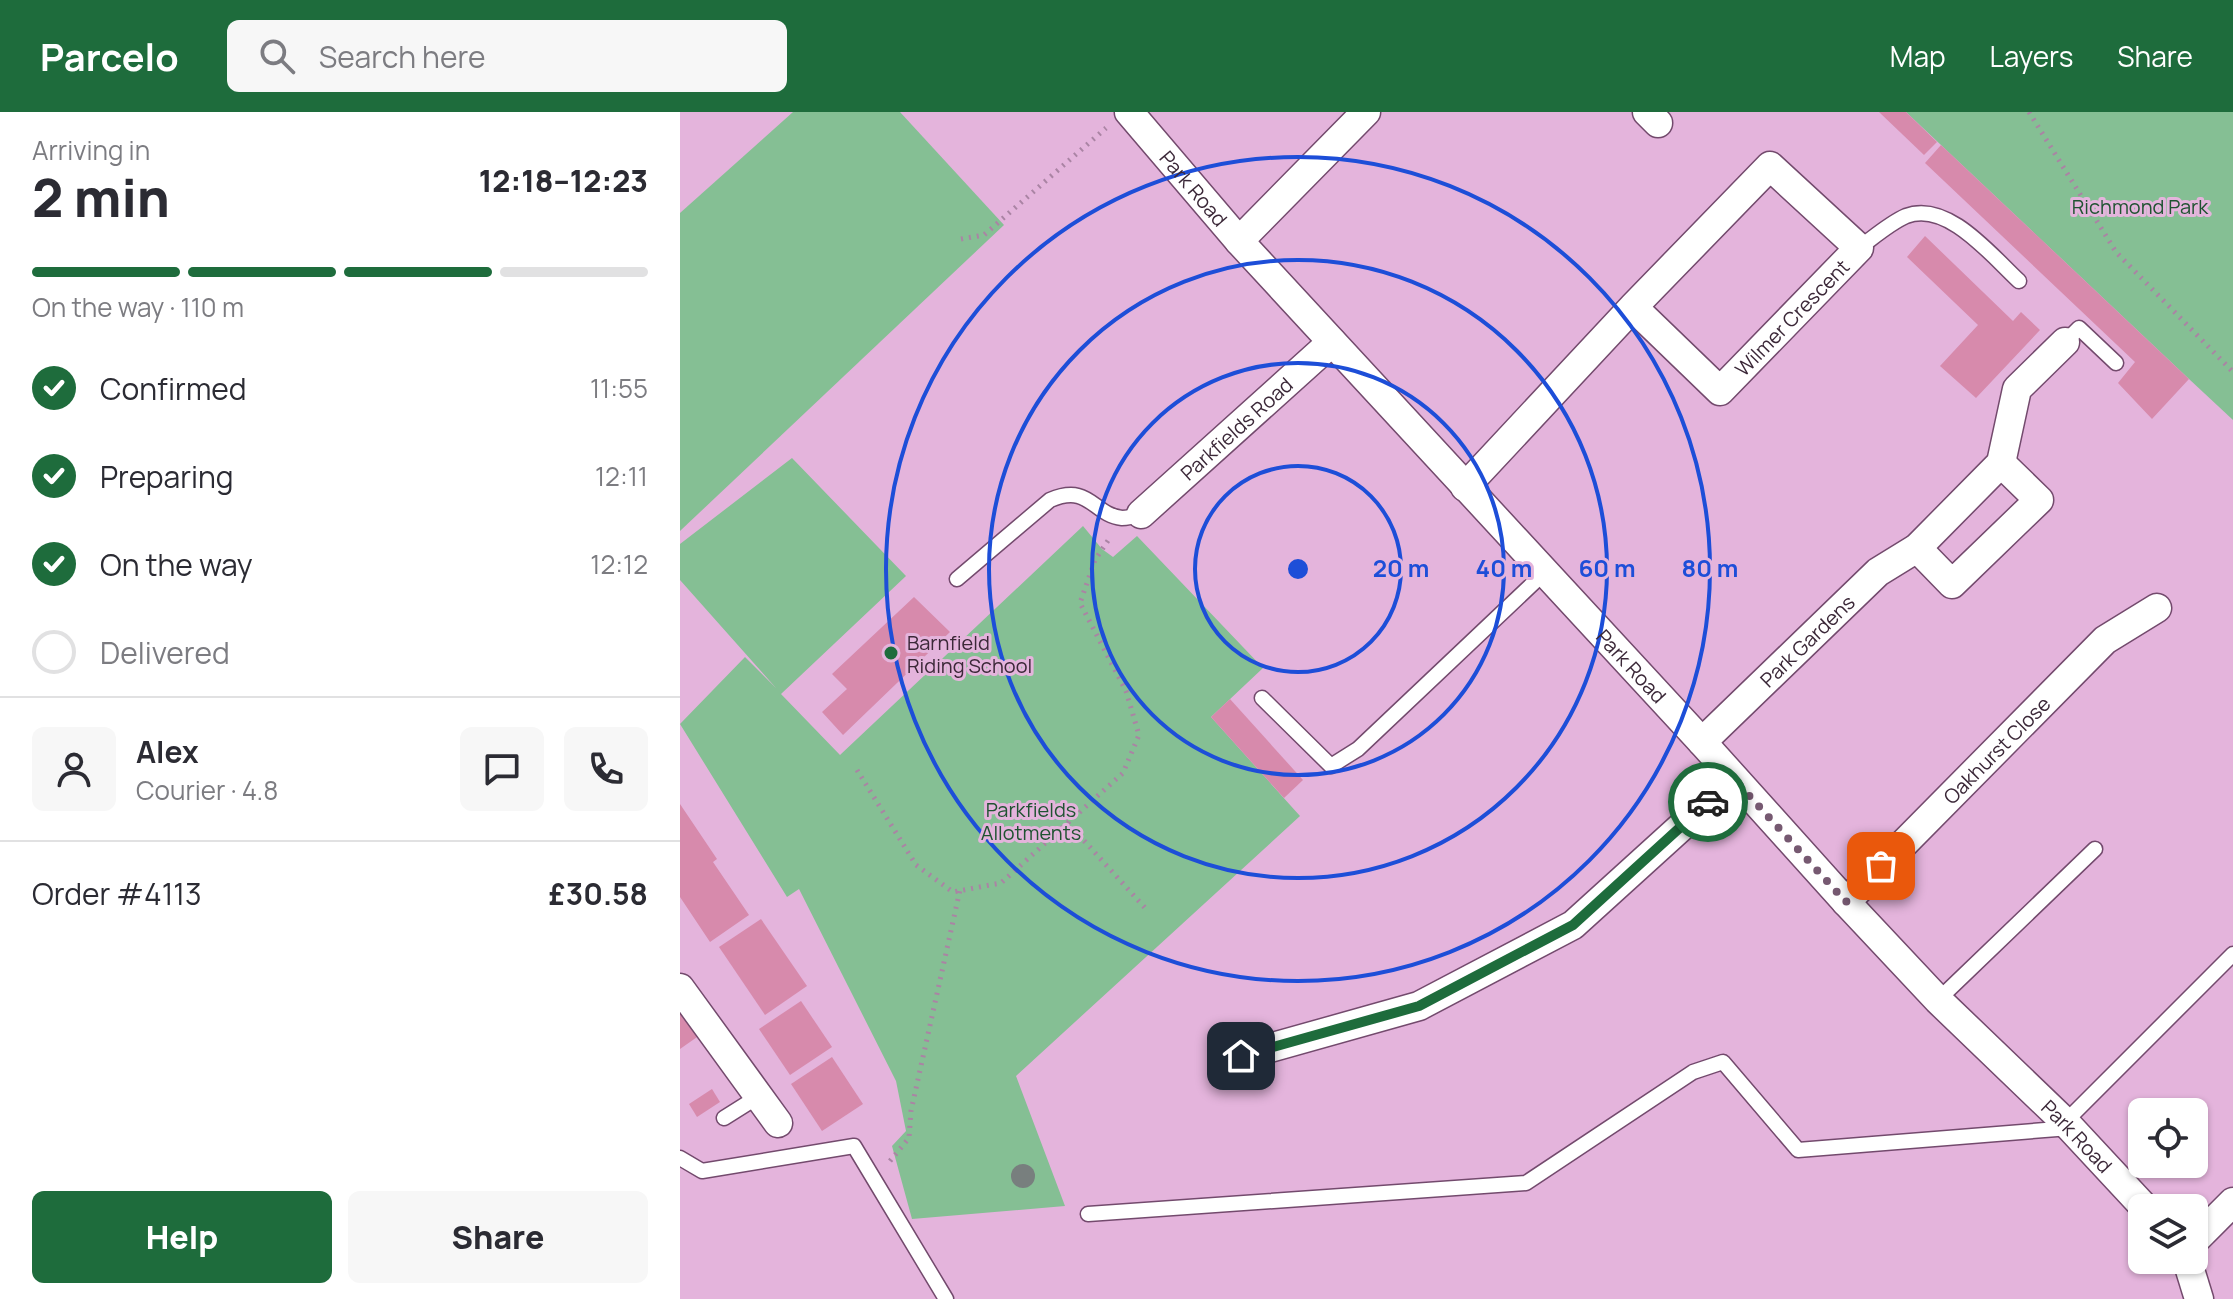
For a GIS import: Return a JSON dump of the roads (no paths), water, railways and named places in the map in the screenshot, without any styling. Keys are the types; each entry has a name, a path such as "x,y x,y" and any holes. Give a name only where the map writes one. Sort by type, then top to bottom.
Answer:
{"street":[{"path":"1239,241 1366,112"},
{"name":"Park Road","path":"1121,117 1702,742 1846,902 1938,1000 2068,1125 2132,1194"},
{"name":"Wilmer Crescent","path":"1465,487 1633,307 1770,166 1859,248 1720,391 1633,307"},
{"name":"Parkfields Road","path":"1132,516 1332,342"},
{"path":"1917,548 1952,584 2039,500 2001,463 2017,389 2065,342"},
{"name":"Park Gardens","path":"1702,742 1878,572 1917,548 2001,463"},
{"name":"Oakhurst Close","path":"1846,902 2105,640 2157,608"},
{"path":"1241,1056 1419,1006 1573,925 1734,779"},
{"path":"680,988 778,1123"},
{"path":"2208,1227 2233,1202"},
{"path":"2191,1274 2199,1299"}],"lane":[{"path":"1859,248 1904,217 1922,212 1941,215 1960,227 2019,281"},
{"path":"2065,342 2079,328 2116,363"},
{"path":"957,579 1050,500 1061,495 1089,499 1104,513 1132,516"},
{"path":"1262,698 1331,766 1358,749 1544,573"},
{"path":"1938,1000 2095,849"},
{"path":"1088,1214 1526,1183 1693,1072 1723,1062 1798,1150 2068,1125 2233,954"},
{"path":"724,1118 759,1096"},
{"path":"680,1158 702,1171 854,1146 946,1299"}],"place":[{"name":"Barnfield Riding School","path":"891,653"}],"park label":[{"name":"Richmond Park","path":"2140,206"},
{"name":"Parkfields Allotments","path":"1031,820"}]}
